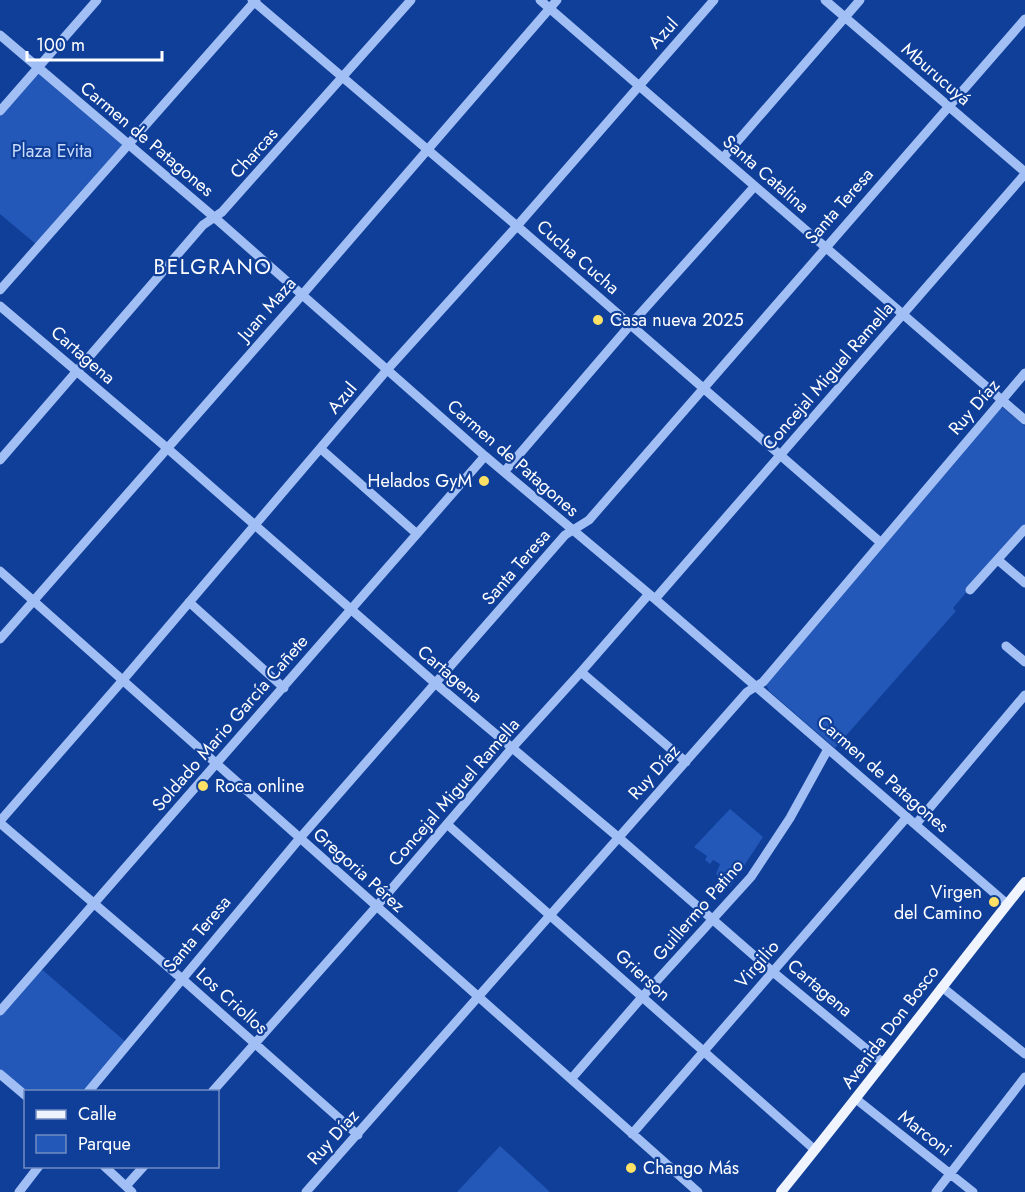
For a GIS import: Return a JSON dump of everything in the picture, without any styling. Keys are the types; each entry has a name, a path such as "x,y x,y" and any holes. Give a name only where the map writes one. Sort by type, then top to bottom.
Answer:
{"main road":[{"name":"Avenida Don Bosco","path":"781,1192 856,1100 882,1062 1025,882"}],"street":[{"path":"0,111 97,0"},
{"name":"Charcas","path":"0,460 203,225 222,212 411,0"},
{"name":"Santa Catalina","path":"540,0 1025,420"},
{"name":"Juan Maza","path":"0,639 558,0"},
{"name":"Azul","path":"0,822 386,371 518,226 714,0"},
{"name":"Mburucuyá","path":"825,0 1025,173"},
{"path":"723,158 860,0"},
{"path":"0,290 254,1"},
{"name":"Cucha Cucha","path":"254,1 429,149 880,542"},
{"name":"Santa Teresa","path":"90,1090 181,978 435,683 565,535 589,520 1025,19"},
{"name":"Carmen de Patagones","path":"0,35 127,146 214,218 386,371 652,596 1007,904"},
{"name":"Concejal Miguel Ramella","path":"214,1090 376,908 512,748 781,456 1025,173"},
{"path":"504,472 631,324 754,187"},
{"name":"Cartagena","path":"0,306 167,448 435,683 618,837 773,972 882,1062"},
{"name":"Ruy Díaz","path":"306,1192 747,692 763,682 1025,373"},
{"path":"321,449 417,534"},
{"name":"Soldado Mario García Cañete","path":"0,1011 485,456"},
{"path":"970,590 1025,529"},
{"path":"998,560 1025,583"},
{"name":"Gregoria Pérez","path":"0,571 376,908 572,1078 698,1192"},
{"path":"189,602 284,688"},
{"path":"1006,646 1025,662"},
{"path":"582,672 686,762"},
{"path":"916,824 1025,695"},
{"name":"Guillermo Patino","path":"572,1078 751,878 790,818 828,749"},
{"name":"Virgilio","path":"632,1134 907,817"},
{"name":"Los Criollos","path":"0,822 358,1135"},
{"name":"Grierson","path":"448,825 815,1150"},
{"path":"942,987 1025,1054"},
{"path":"0,1074 24,1094"},
{"path":"936,1192 1025,1077"},
{"name":"Marconi","path":"856,1100 973,1192"},
{"path":"19,1192 38,1168"},
{"path":"105,1168 129,1189 143,1168"}],"green space":[{"name":"Plaza Evita","path":"37,68 127,145 37,245 0,214 0,111"},
{"path":"999,408 1003,408 1025,426 1025,524 953,608 956,611 835,748 769,691 766,684"},
{"path":"730,809 763,837 730,887 716,874 720,864 713,860 710,864 705,860 707,856 694,847"},
{"path":"38,966 127,1043 89,1090 24,1091 0,1074 0,1011"},
{"path":"500,1146 550,1192 457,1192"}],"place":[{"name":"Casa nueva 2025","path":"598,320"},
{"name":"Helados GyM","path":"484,481"},
{"name":"Roca online","path":"203,786"},
{"name":"Virgen del Camino","path":"994,902"},
{"name":"Chango Más","path":"631,1168"}],"district":[{"name":"BELGRANO","path":"213,267"}]}
